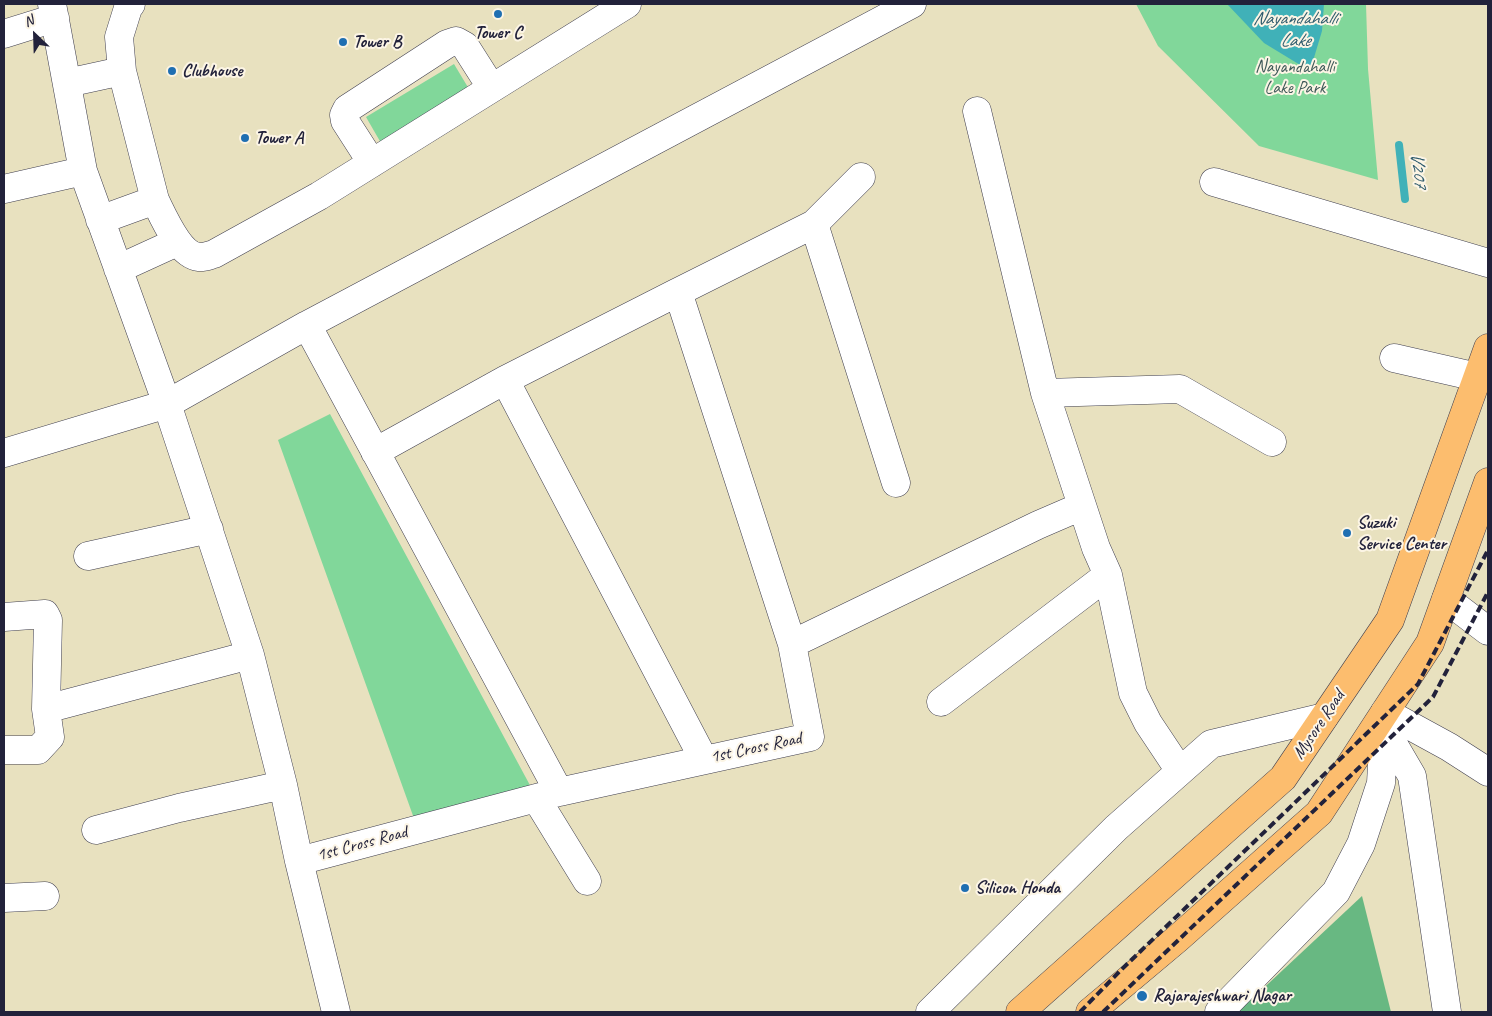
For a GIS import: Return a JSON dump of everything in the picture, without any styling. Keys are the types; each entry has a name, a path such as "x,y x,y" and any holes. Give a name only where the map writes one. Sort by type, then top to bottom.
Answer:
{"highway":[{"name":"Mysore Road","path":"1020,1012 1283,778 1390,620 1488,348"},
{"path":"1090,1012 1177,939 1319,813 1385,720 1430,643 1488,482"}],"street":[{"path":"132,4 128,8 119,37 122,71 155,200 177,242 189,253 199,258 214,254 319,196 627,4"},
{"path":"4,453 167,404 883,10 912,4"},
{"path":"4,34 54,11 83,171 167,404 250,654 284,785 299,861 336,1012"},
{"path":"372,163 345,121 344,115 347,109 446,44 456,41 465,46 491,88"},
{"path":"67,83 122,71"},
{"path":"977,112 1045,393 1096,548 1108,575 1133,693 1148,723 1180,771"},
{"path":"4,189 83,171"},
{"path":"375,452 505,380 814,224 861,177"},
{"path":"1214,182 1488,264"},
{"path":"100,220 155,200"},
{"path":"814,224 896,483"},
{"path":"118,268 177,242"},
{"path":"678,292 792,644 1082,506"},
{"path":"307,326 375,452 548,795 587,881"},
{"path":"1394,358 1477,377"},
{"path":"505,380 704,760"},
{"path":"1045,393 1180,389 1272,442"},
{"path":"88,556 209,529"},
{"path":"941,702 1108,575"},
{"path":"1446,599 1488,631"},
{"path":"4,617 44,614 48,620 46,709 50,737 38,750 4,750"},
{"name":"1st Cross Road","path":"299,861 548,795 810,737 792,644"},
{"path":"46,709 250,654"},
{"path":"930,1012 1116,828 1211,744 1324,717"},
{"path":"1385,720 1449,747 1488,772"},
{"path":"1219,1012 1336,892 1361,844 1382,783 1385,720"},
{"path":"1385,720 1412,776 1447,1012"},
{"path":"96,830 179,808 284,785"},
{"path":"4,898 45,896"}],"green space":[{"name":"Nayandahalli Lake Park","path":"1136,4 1366,4 1368,69 1378,180 1259,146 1158,46"},
{"path":"454,64 469,89 381,143 366,117"},
{"path":"330,414 532,789 416,824 278,440"},
{"path":"1362,896 1391,1012 1238,1012"}],"water":[{"name":"Nayandahalli Lake","path":"1227,4 1324,4 1322,31 1310,71 1264,43"}],"waterway":[{"name":"V207","path":"1399,145 1405,199"}],"railway":[{"path":"1080,1012 1121,970 1418,684 1488,550"},
{"path":"1103,1012 1433,697 1488,592"}],"place":[{"name":"Tower C","path":"498,14"},
{"name":"Tower B","path":"343,42"},
{"name":"Clubhouse","path":"172,71"},
{"name":"Tower A","path":"245,138"},
{"name":"Suzuki Service Center","path":"1347,533"},
{"name":"Silicon Honda","path":"965,888"},
{"name":"Rajarajeshwari Nagar","path":"1142,996"}]}
